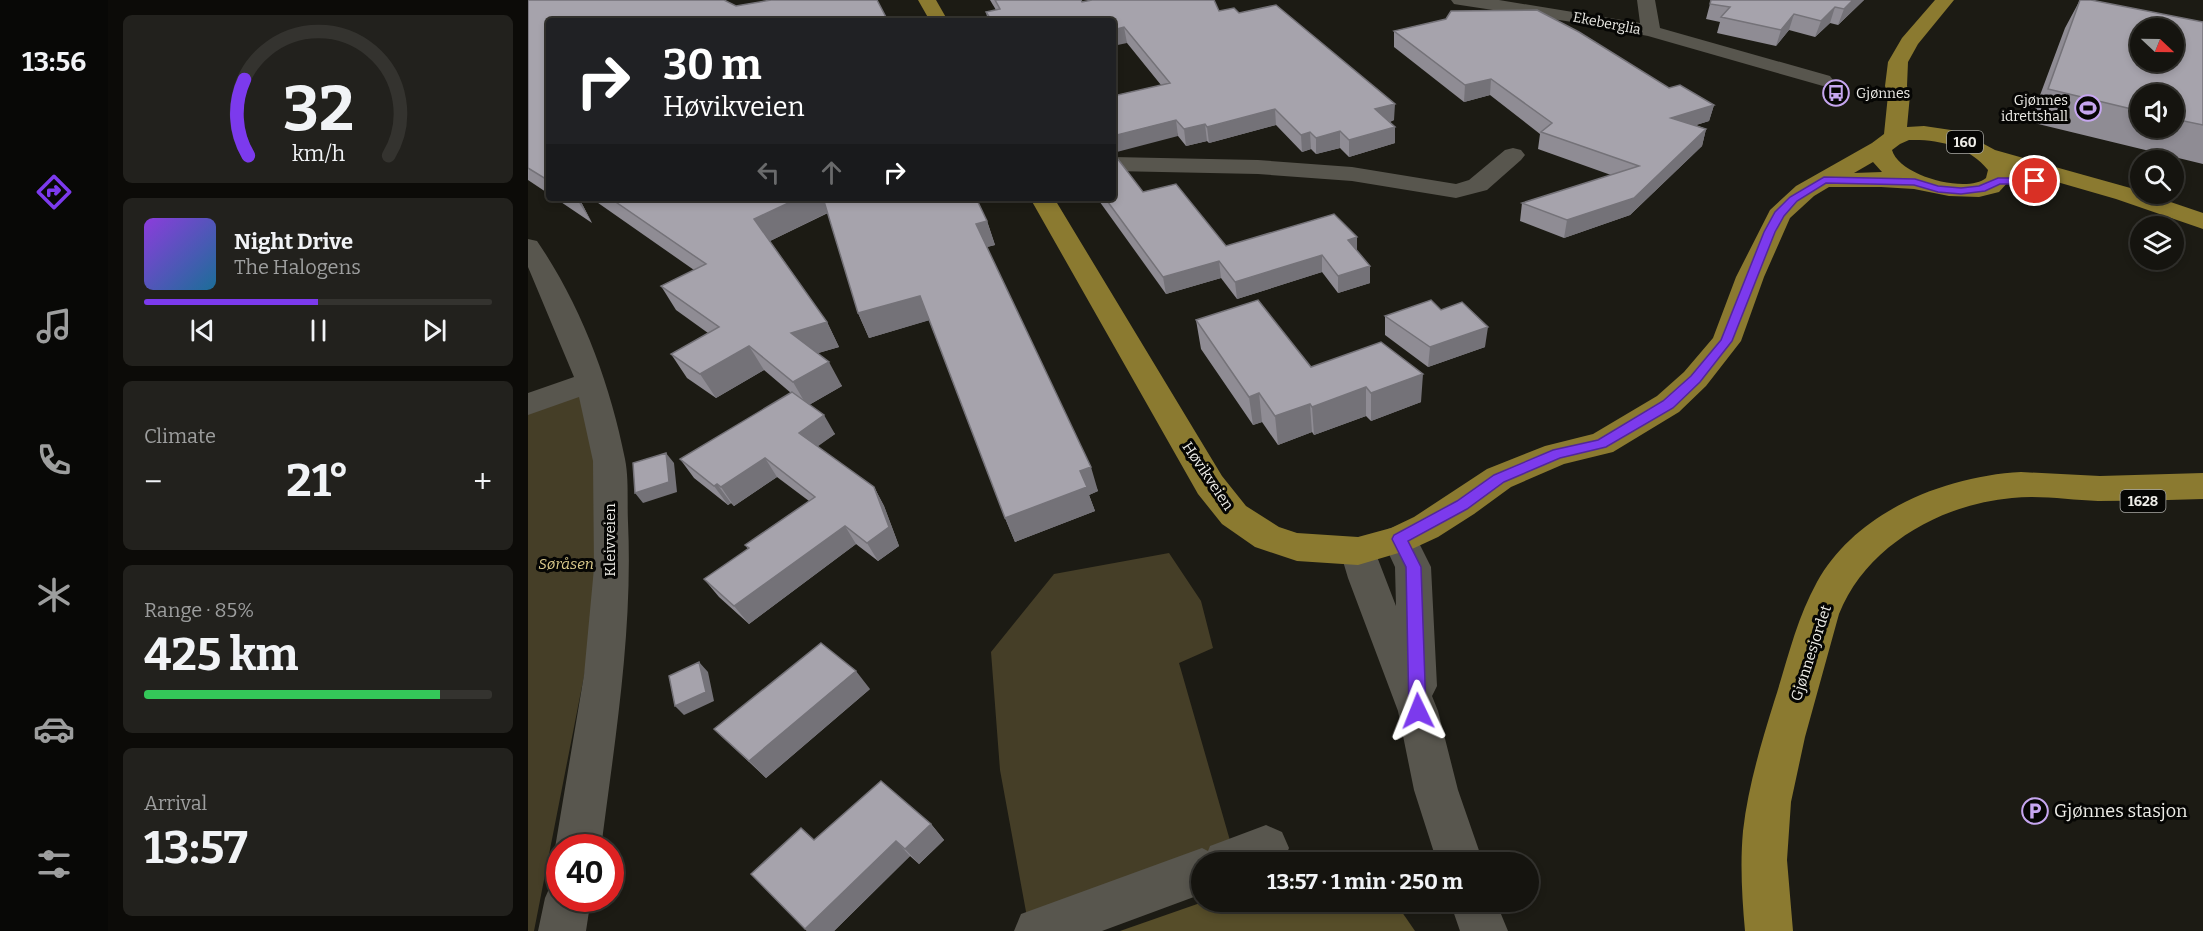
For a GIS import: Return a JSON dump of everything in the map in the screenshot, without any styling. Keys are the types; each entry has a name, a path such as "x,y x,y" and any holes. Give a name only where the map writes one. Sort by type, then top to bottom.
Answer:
{"main road":[{"path":"927,0 937,18"},
{"path":"1945,0 1902,52 1896,70 1899,95 1888,142 1881,158 1886,165 1915,182 1938,189 1961,191 1981,189 1998,181 2076,182"},
{"name":"160","path":"1899,95 1955,139"},
{"name":"160","path":"1888,142 1919,133 1955,139 1975,146 1991,156 2000,169 1998,181"},
{"name":"Høvikveien","path":"1044,201 1210,485 1233,515 1268,537 1297,547 1358,551 1400,539 1462,505 1499,478 1557,454 1602,444 1668,404 1695,379 1726,341 1766,241 1779,215 1794,199 1858,158 1888,142"},
{"path":"1991,156 2076,182 2125,194 2203,221"},
{"path":"1824,180 1915,182"},
{"name":"Gjønnesjordet","path":"1769,931 1764,884 1767,819 1777,763 1815,630 1830,592 1846,568 1865,547 1895,523 1929,506 1968,493 2012,485 2085,488 2203,486"},
{"name":"Gjønnesjordet","path":"2085,488 2147,502 2203,507"}],"street":[{"name":"Ekeberglia","path":"1460,0 1579,17 1651,31 1646,0"},
{"path":"1651,31 1823,80"},
{"path":"1116,164 1258,167 1352,174 1456,191 1478,184 1513,155"},
{"name":"Kleivveien","path":"528,247 547,276 591,382 609,461 612,568 603,675 580,834"},
{"path":"528,404 591,382"},
{"path":"1400,539 1413,567 1418,711"},
{"path":"1358,551 1366,578 1418,711 1436,790 1457,852"},
{"path":"1038,931 1191,875"},
{"path":"562,931 565,912"},
{"path":"1477,912 1484,931"}],"green space":[{"name":"Søråsen","path":"589,389 605,569 553,834 546,834 546,870 534,931 528,931 528,405"},
{"path":"1169,553 1201,601 1213,648 1179,663 1231,844 1212,852 1191,852 1191,861 1029,928 1000,770 991,652 1054,574"}],"shaded area":[{"path":"1191,906 1191,912 1402,912 1415,931 1120,931"}],"building":[{"path":"528,0 724,0 736,6 771,0 877,0 886,18 546,18 546,179 528,168"},
{"path":"995,0 1081,0 1082,2 1092,0 1214,0 1219,11 1234,8 1239,13 1276,5 1395,104 1375,109 1395,127 1349,140 1340,131 1316,138 1310,132 1301,135 1275,109 1207,127 1205,124 1184,129 1176,120 1116,135 1116,95 1170,83 1124,27 1116,29 1116,18 990,18 986,12 1000,9"},
{"path":"1711,0 1853,0 1844,9 1835,7 1821,21 1794,14 1781,30 1721,17 1730,7 1710,4"},
{"path":"2080,0 2091,0 2183,18 2130,18 2130,72 2184,72 2184,18 2203,22 2203,125 2184,121 2184,84 2130,84 2130,109 2048,89"},
{"path":"1537,10 1579,32 1669,88 1680,85 1714,105 1671,118 1706,129 1634,198 1567,220 1522,203 1639,166 1541,132 1552,123 1491,79 1465,85 1394,31 1446,19 1451,11"},
{"path":"1116,158 1143,192 1176,184 1226,246 1334,214 1357,237 1348,240 1370,266 1338,276 1322,255 1235,282 1219,261 1163,277 1107,201 1116,201"},
{"path":"614,201 793,201 754,219 827,322 791,333 829,362 793,382 749,346 700,374 671,354 719,327 661,286 706,264"},
{"path":"824,201 977,201 987,221 976,224 1091,467 1080,471 1087,487 1005,518 920,296 858,313"},
{"path":"1258,300 1311,367 1381,342 1423,374 1371,393 1366,387 1312,407 1310,404 1275,416 1259,393 1249,397 1196,320"},
{"path":"1431,300 1441,310 1462,302 1488,327 1430,347 1385,316"},
{"path":"792,392 824,415 799,433 874,487 889,527 867,543 845,526 734,606 704,579 749,548 745,545 815,497 765,458 721,487 717,484 714,486 680,459"},
{"path":"666,453 669,482 635,493 633,463"},
{"path":"821,643 856,671 749,761 714,729"},
{"path":"699,662 706,692 675,706 669,676"},
{"path":"881,781 931,824 905,849 896,841 805,929 751,874 801,828 814,840"}],"place":[{"name":"Gjønnes","path":"1836,93"},
{"name":"Gjønnes idrettshall","path":"2088,108"},
{"name":"Gjønnes stasjon","path":"2035,811"}],"route":[{"path":"1418,711 1413,567 1400,539 1426,527 1462,505 1499,478 1557,454 1602,444 1668,404 1695,379 1726,341 1769,232 1779,215 1794,199 1824,180 1915,182 1953,191 1981,189 1998,181 2035,181"}]}
